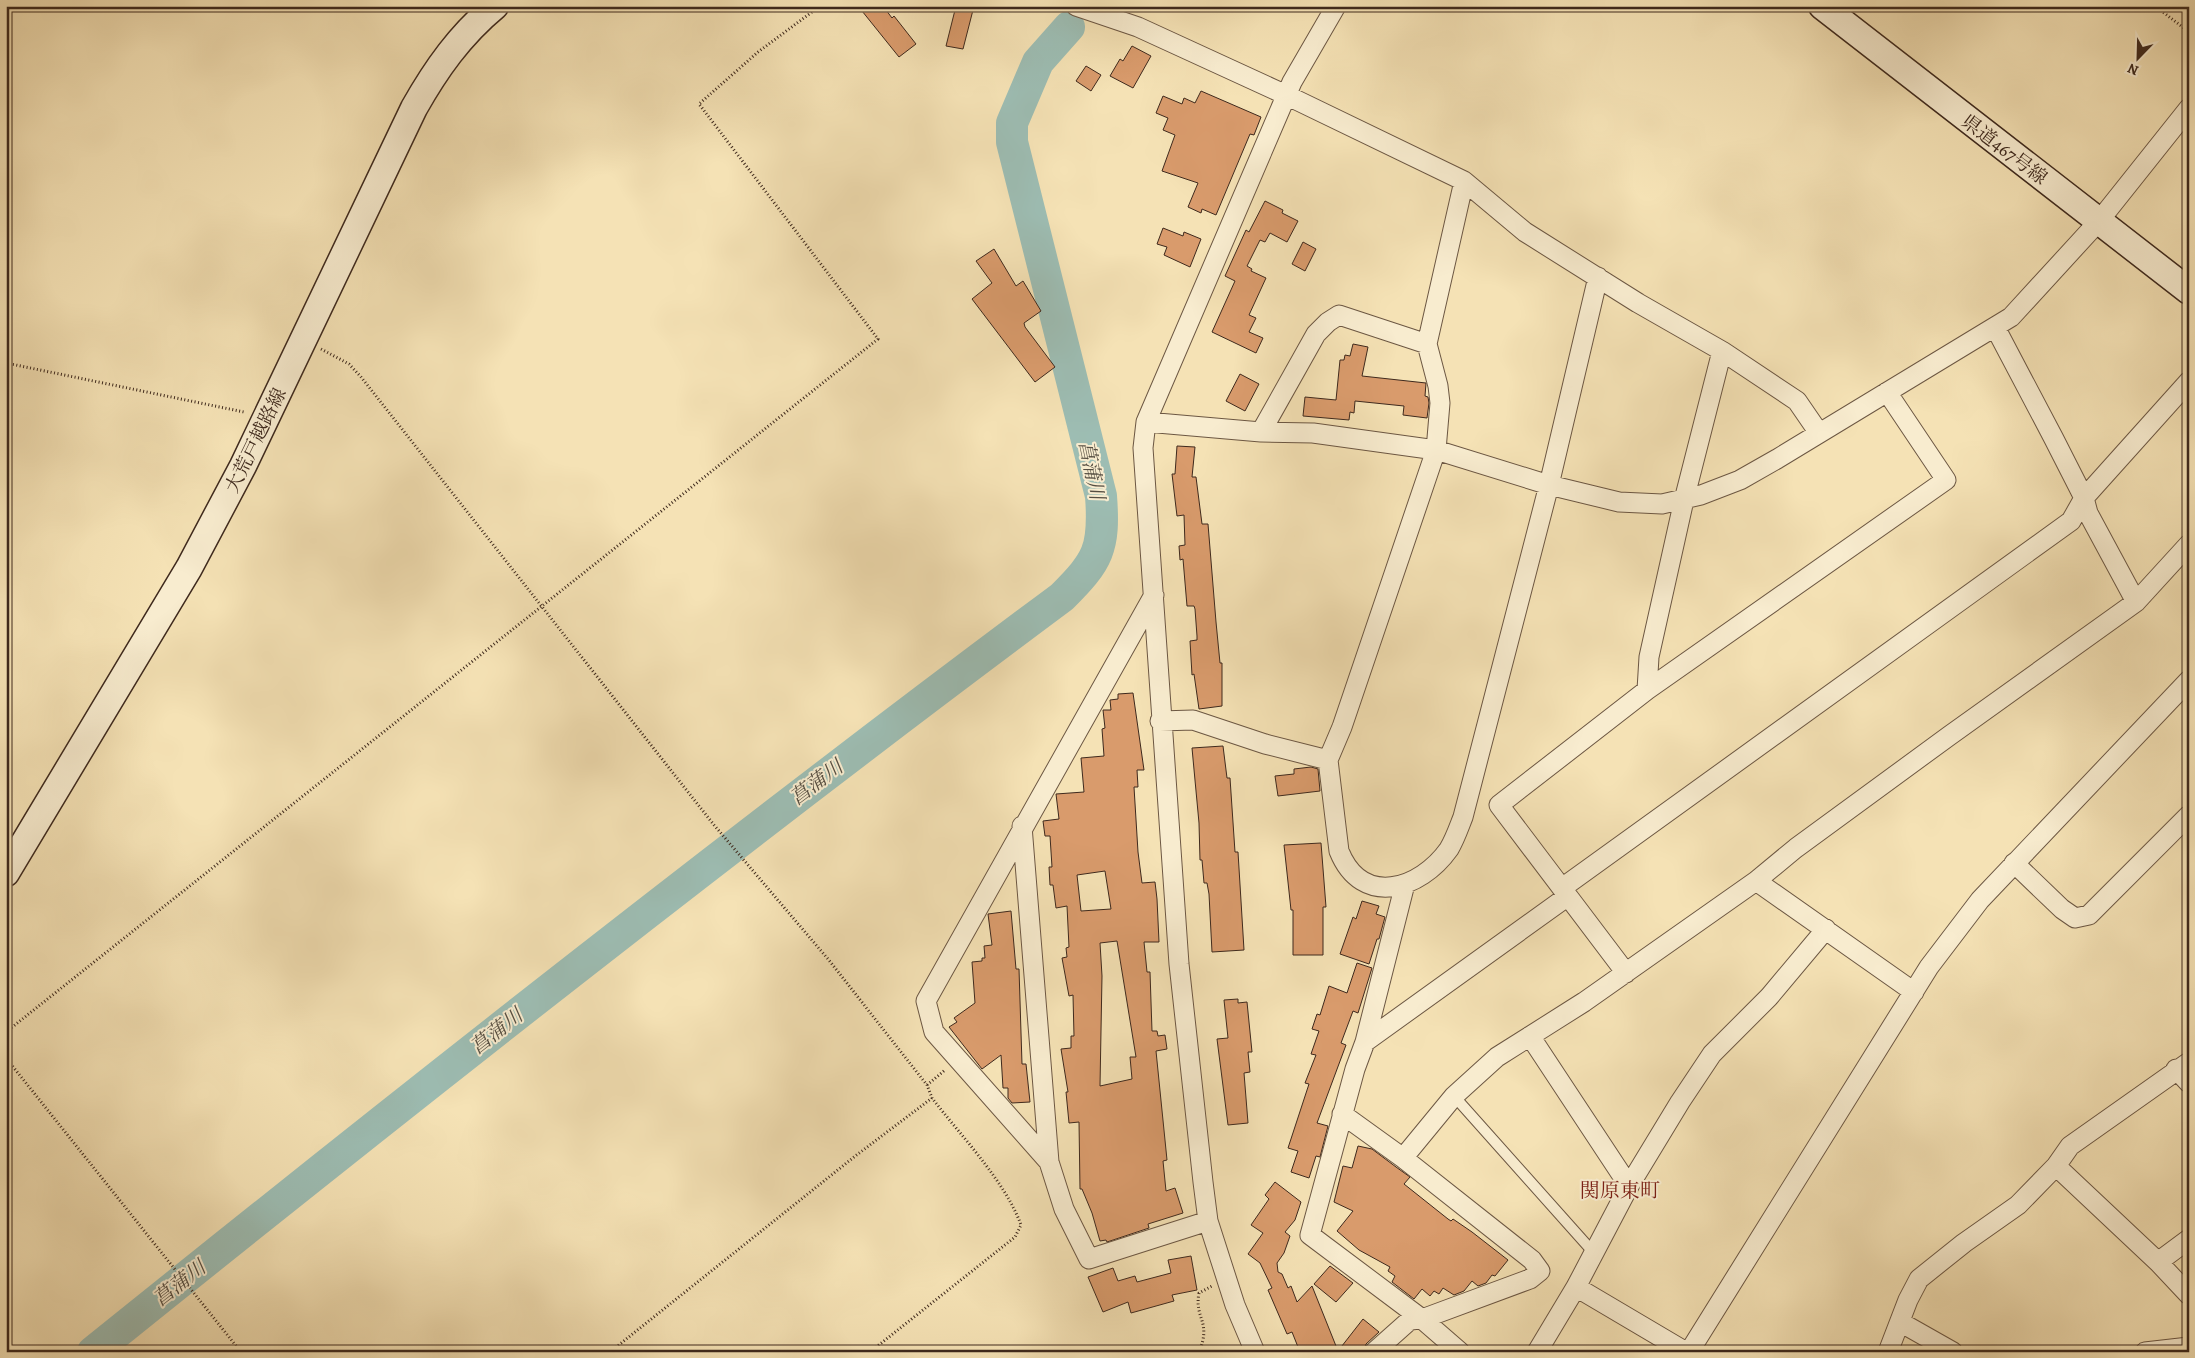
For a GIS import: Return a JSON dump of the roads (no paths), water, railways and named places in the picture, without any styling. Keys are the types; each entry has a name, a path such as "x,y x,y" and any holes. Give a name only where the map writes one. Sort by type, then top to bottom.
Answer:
{"main road":[{"name":"大荒戸越路線","path":"6,873 189,568 267,417 414,108 438,66 464,34 495,6"},
{"name":"県道467号線","path":"1822,6 2189,291"}],"street":[{"path":"1076,6 1138,27 1286,94 1464,181 1525,232 1638,303 1722,351 1797,401 1819,432"},
{"path":"1255,1352 1235,1305 1229,1281 1208,1221 1179,964 1160,722 1154,595 1143,448 1146,422 1286,94 1336,6"},
{"path":"1146,422 1261,432 1313,433 1436,450 1549,485 1619,502 1662,504 1684,500 1740,480 2011,317 2099,221 2189,108"},
{"path":"1464,181 1427,344 1438,386 1440,403 1436,450 1342,727 1328,760 1333,787 1335,830 1339,852 1344,865 1353,875 1377,887 1389,888 1406,884 1434,866 1449,848 1463,817 1549,485 1598,278"},
{"path":"1261,432 1316,334 1328,322 1339,315 1427,344"},
{"path":"1995,327 2084,498 2088,513 2136,602"},
{"path":"1647,690 1649,656 1684,500 1722,351"},
{"path":"1365,1042 1565,892 2071,522 2084,498 2189,381"},
{"path":"1626,972 1499,805 1647,690 1946,480 1887,392"},
{"path":"1403,1158 1454,1096 1497,1057 1626,972 1756,881 1796,848 2136,602 2189,544"},
{"path":"1049,1162 934,1032 926,1001 1022,826 1154,595"},
{"path":"1576,1287 1687,1352 1930,967 1980,900 2189,680"},
{"path":"1160,722 1193,720 1265,744 1328,760"},
{"path":"2014,863 2068,914 2075,918 2090,914 2189,815"},
{"path":"1022,826 1049,1162 1064,1209 1089,1259 1208,1221"},
{"path":"1756,881 1914,992"},
{"path":"1406,884 1365,1042 1342,1114 1310,1235 1422,1319 1460,1352"},
{"path":"1537,1352 1576,1287 1629,1186 1680,1102 1712,1054 1769,997 1826,929"},
{"path":"1530,1036 1629,1186"},
{"path":"1888,1352 1908,1300 1920,1279 1964,1243 2018,1205 2056,1166 2070,1146 2182,1065 2189,1083"},
{"path":"1342,1114 1403,1158 1532,1260 1540,1271 1530,1280 1422,1319 1410,1320 1374,1352"},
{"path":"2056,1166 2158,1262 2189,1295"},
{"path":"2158,1262 2189,1239"},
{"path":"1900,1322 1953,1352"},
{"path":"2145,1352 2189,1347"}],"lane":[{"path":"1454,1096 1594,1253"}],"waterway":[{"name":"菖蒲川","path":"93,1352 574,970 817,782 1062,597 1084,573 1091,563 1100,542 1102,529 1101,496 1012,142 1012,123 1038,62 1069,27"}],"district":[{"name":"関原東町","path":"1620,1190"}]}
